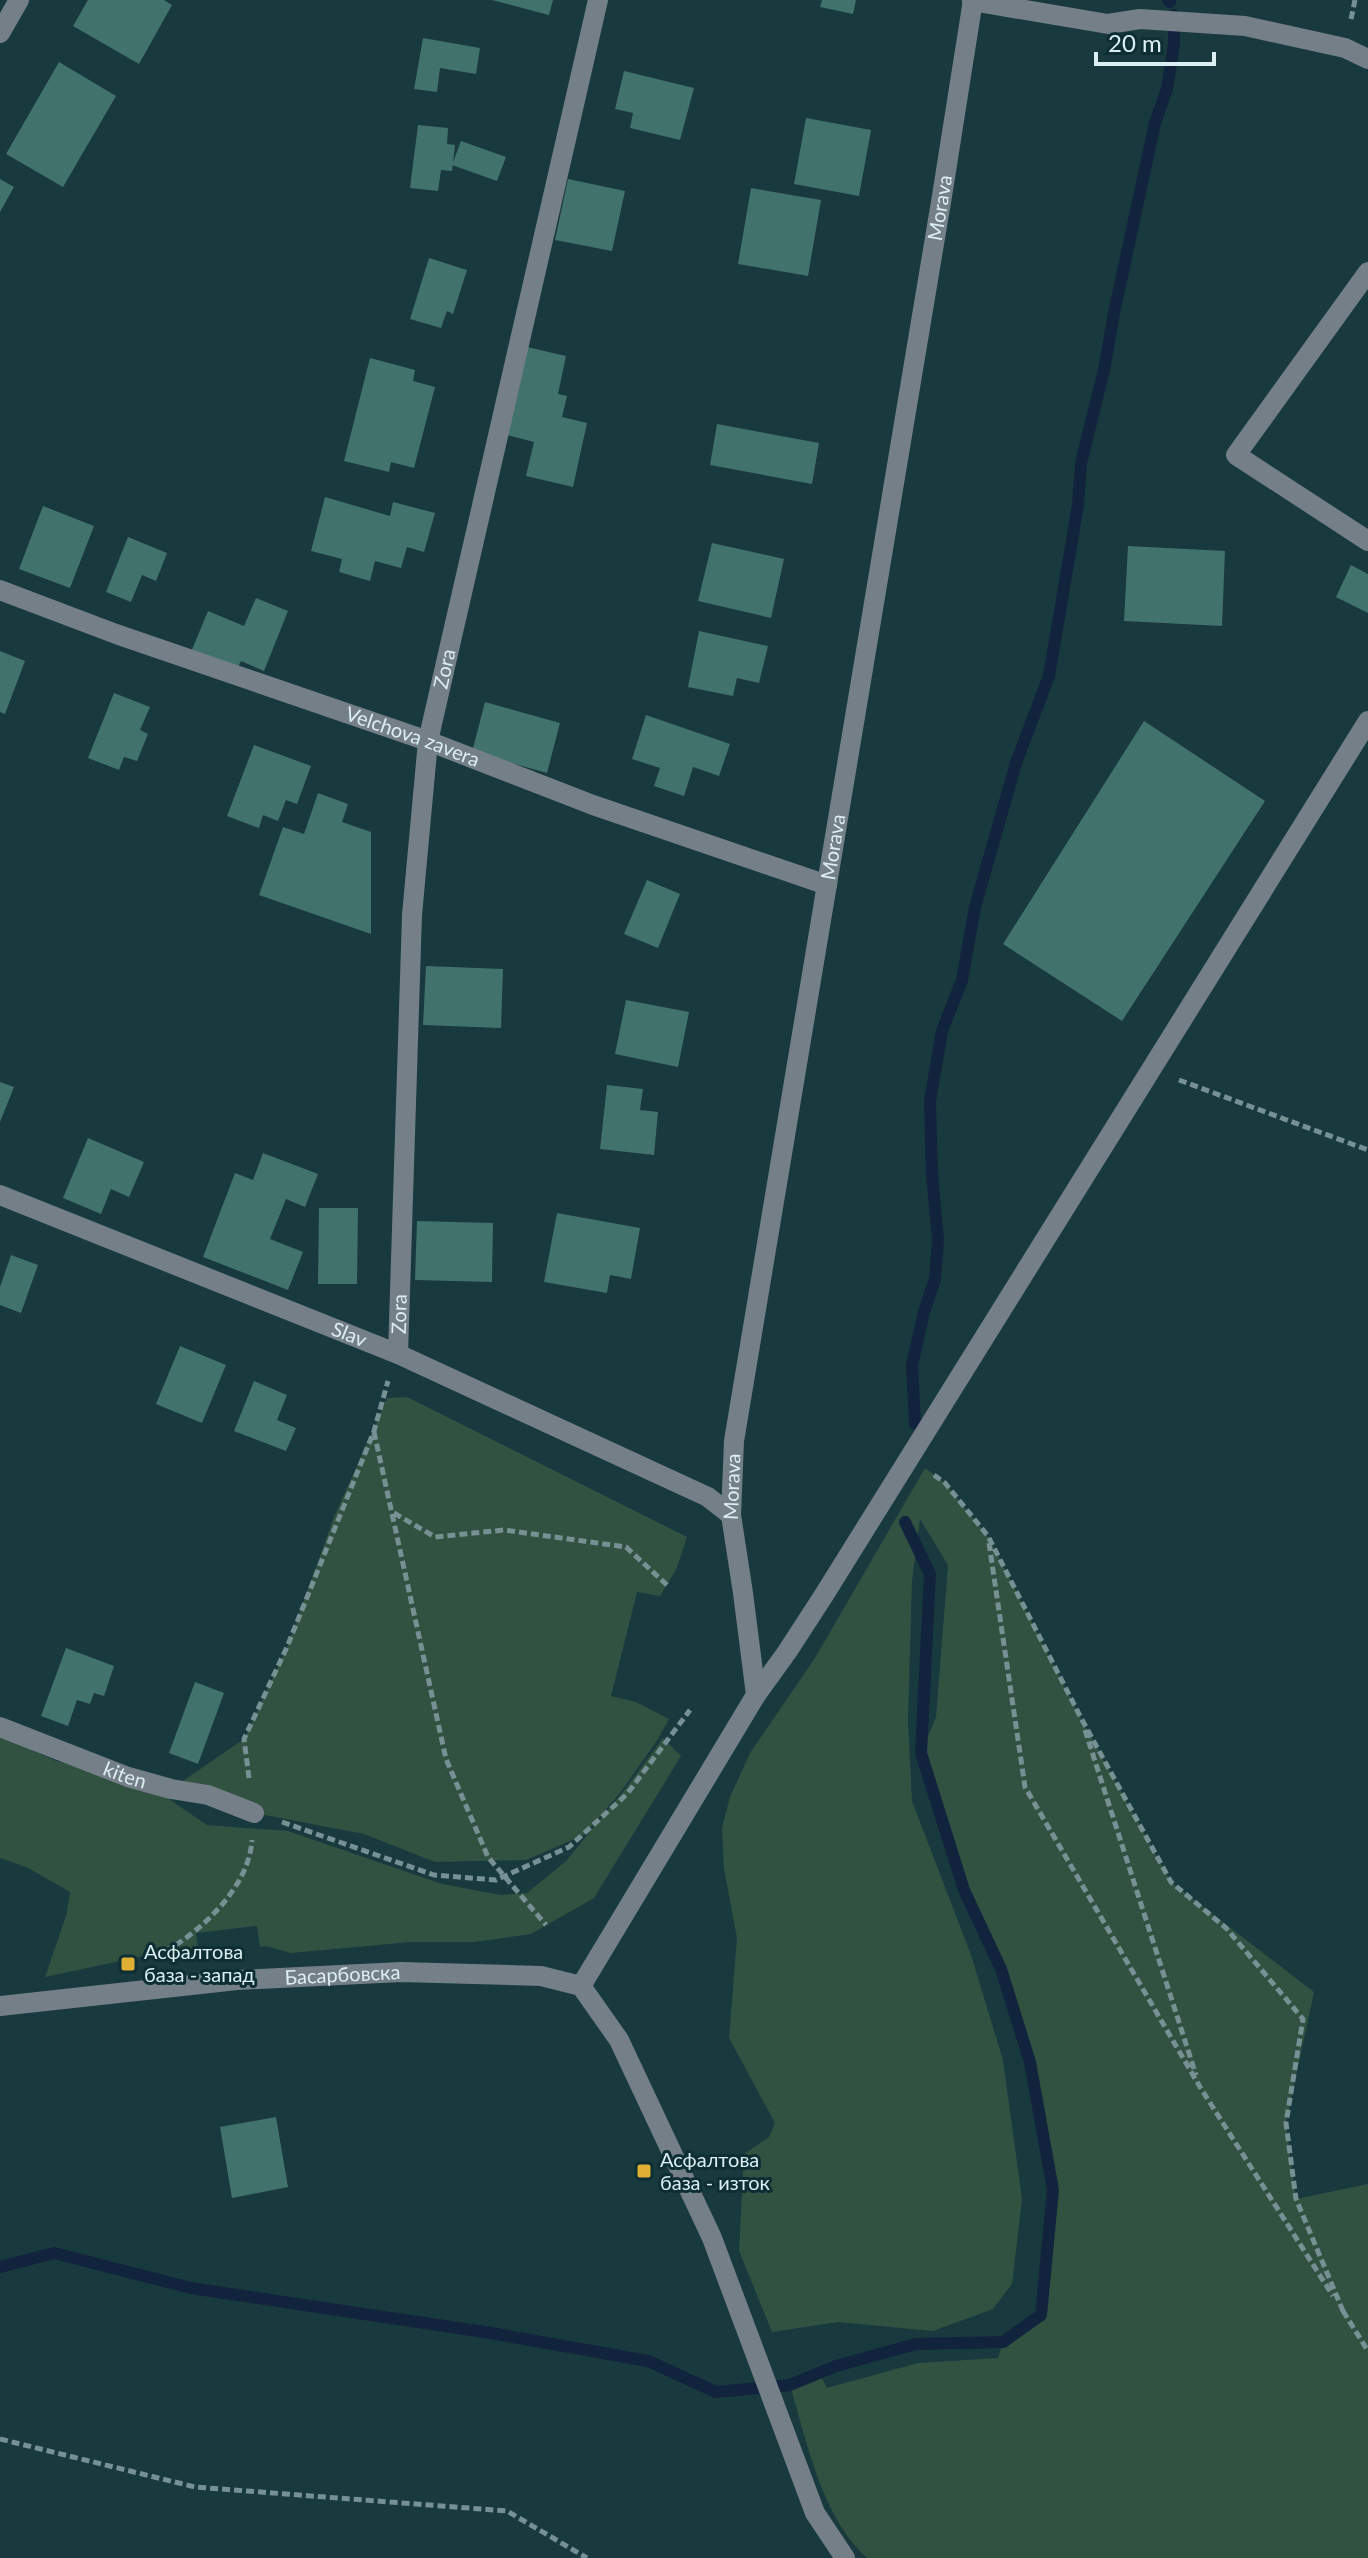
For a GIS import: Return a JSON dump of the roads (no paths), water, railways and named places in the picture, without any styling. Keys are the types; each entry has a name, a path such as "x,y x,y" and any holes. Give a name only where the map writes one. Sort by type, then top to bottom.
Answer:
{"street":[{"path":"0,33 19,0"},
{"name":"Zora","path":"398,1354 412,915 428,741 598,0"},
{"path":"972,1 1108,24 1140,19 1245,26 1345,48 1368,59"},
{"name":"Morava","path":"756,1695 731,1515 734,1441 972,1"},
{"path":"1368,272 1236,455 1368,541"},
{"name":"Velchova zavera","path":"0,590 116,634 428,741 593,805 827,885"},
{"path":"845,2558 815,2513 712,2238 619,2040 581,1986 756,1695 787,1652 910,1457 1368,721"},
{"name":"Slav","path":"0,1195 398,1354 708,1497 731,1515"},
{"name":"kiten","path":"0,1727 128,1777 208,1795 254,1813"},
{"name":"Басарбовска","path":"0,2006 237,1980 401,1972 541,1976 581,1986"}],"waterway":[{"path":"915,1424 912,1365 935,1279 938,1240 930,1101 942,1031 962,980 975,907 1016,763 1049,676 1078,505 1081,463 1104,370 1155,123 1167,89 1174,44 1174,15"},
{"path":"0,2267 54,2253 191,2288 491,2333 648,2361 716,2392 790,2385 836,2366 916,2344 1003,2342 1041,2315 1053,2190 1030,2062 1001,1969 964,1890 921,1753 930,1574 905,1522"}],"place":[{"name":"Асфалтова база - запад","path":"128,1964"},
{"name":"Асфалтова база - изток","path":"644,2171"}]}
